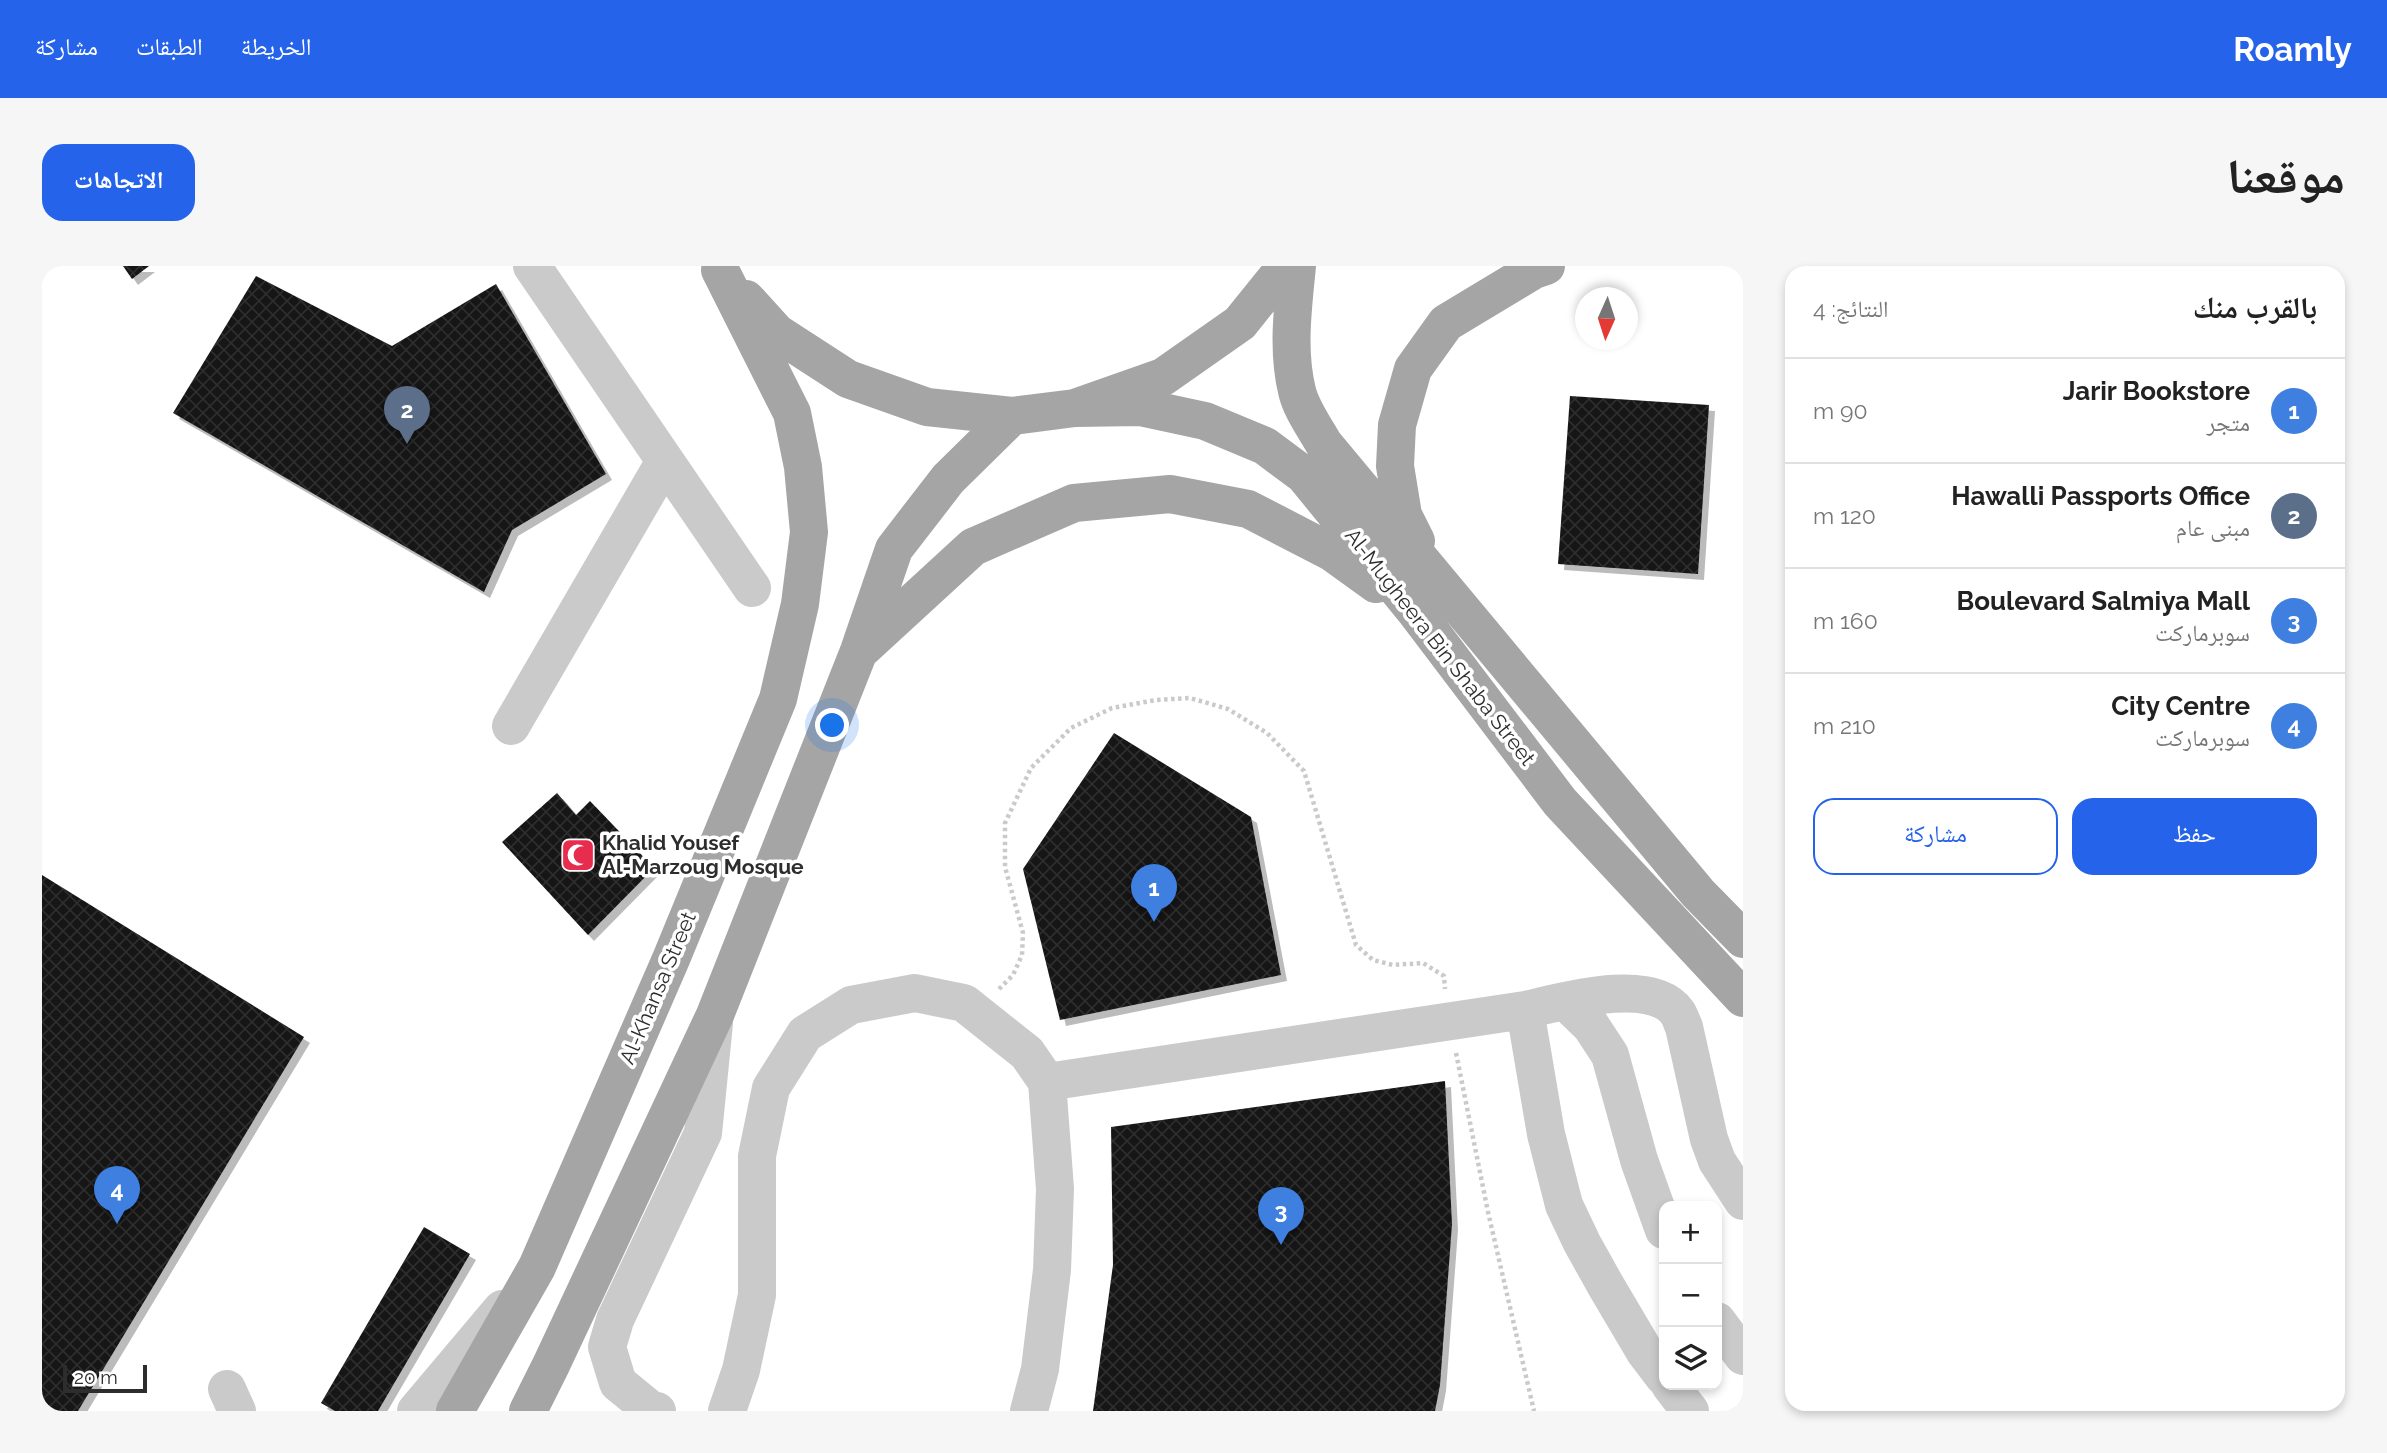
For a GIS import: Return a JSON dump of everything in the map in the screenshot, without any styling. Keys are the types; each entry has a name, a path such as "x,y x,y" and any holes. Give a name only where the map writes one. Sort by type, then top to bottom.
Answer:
{"main road":[{"path":"719,268 777,333 848,379 928,407 1012,416 1075,408 1163,377 1240,323 1286,266"},
{"name":"Al-Mugheera Bin Shaba Street","path":"1297,266 1291,314 1297,393 1324,444 1698,893 1743,939"},
{"path":"1430,572 1403,515 1395,466 1397,425 1413,369 1446,323 1534,270 1546,266"},
{"name":"Al-Khansa Street","path":"455,1411 537,1267 671,959 778,699 800,604 809,532 803,467 792,413 719,268"},
{"name":"Al-Mugheera Bin Shaba Street","path":"1075,408 1140,407 1205,421 1265,446 1304,475 1416,612 1560,802 1743,998"},
{"path":"528,1411 715,1015 859,651 894,549 948,479 1012,416"},
{"path":"859,651 974,547 1074,503 1170,494 1248,509 1333,553 1416,612"}],"lane":[{"path":"531,266 752,588"},
{"path":"511,726 665,461"},
{"path":"727,1411 741,1370 757,1295 757,1156 771,1088 805,1034 851,1005 915,993 964,1003 1027,1053 1047,1082 1055,1189 1052,1270 1040,1369 1029,1411"},
{"path":"1047,1082 1622,993 1654,997 1677,1012 1684,1027 1709,1139 1717,1161 1743,1202"},
{"path":"1610,1055 1621,1021 1636,1007 1654,997"},
{"path":"1565,1001 1591,1026 1610,1055 1639,1160 1659,1216"},
{"path":"1525,1010 1546,1134 1564,1205 1605,1286 1659,1370"},
{"path":"657,1411 652,1410 618,1383 607,1347 615,1320 703,1133 715,1015"},
{"path":"416,1411 537,1267"},
{"path":"1721,1327 1743,1356"},
{"path":"1674,1390 1690,1411"}],"path":[{"path":"975,1012 1013,975 1022,955 1023,933 1005,867 1005,823 1031,768 1071,728 1112,708 1156,700 1190,698 1228,709 1267,733 1304,771 1356,945 1373,960 1393,965 1423,963 1444,976 1450,1020 1488,1212 1534,1411"}],"building":[{"path":"123,266 149,266 132,279"},
{"path":"256,276 392,346 496,284 606,474 512,530 484,592 173,413"},
{"path":"1570,396 1709,405 1698,574 1558,564"},
{"path":"1114,733 1251,817 1281,975 1060,1020 1023,869"},
{"name":"Khalid Yousef Al-Marzoug Mosque","path":"557,793 576,815 590,801 654,868 588,935 502,842"},
{"path":"42,875 304,1037 78,1411 42,1411"},
{"path":"1445,1081 1452,1224 1440,1385 1435,1411 1093,1411 1113,1265 1111,1127"},
{"path":"424,1227 470,1254 378,1411 335,1411 321,1403"}],"place":[{"name":"Hawalli Passports Office","path":"407,444"},
{"name":"Khalid Yousef Al-Marzoug Mosque","path":"578,855"},
{"name":"Jarir Bookstore","path":"1154,922"},
{"name":"City Centre","path":"117,1224"},
{"name":"Boulevard Salmiya Mall","path":"1281,1245"}]}
